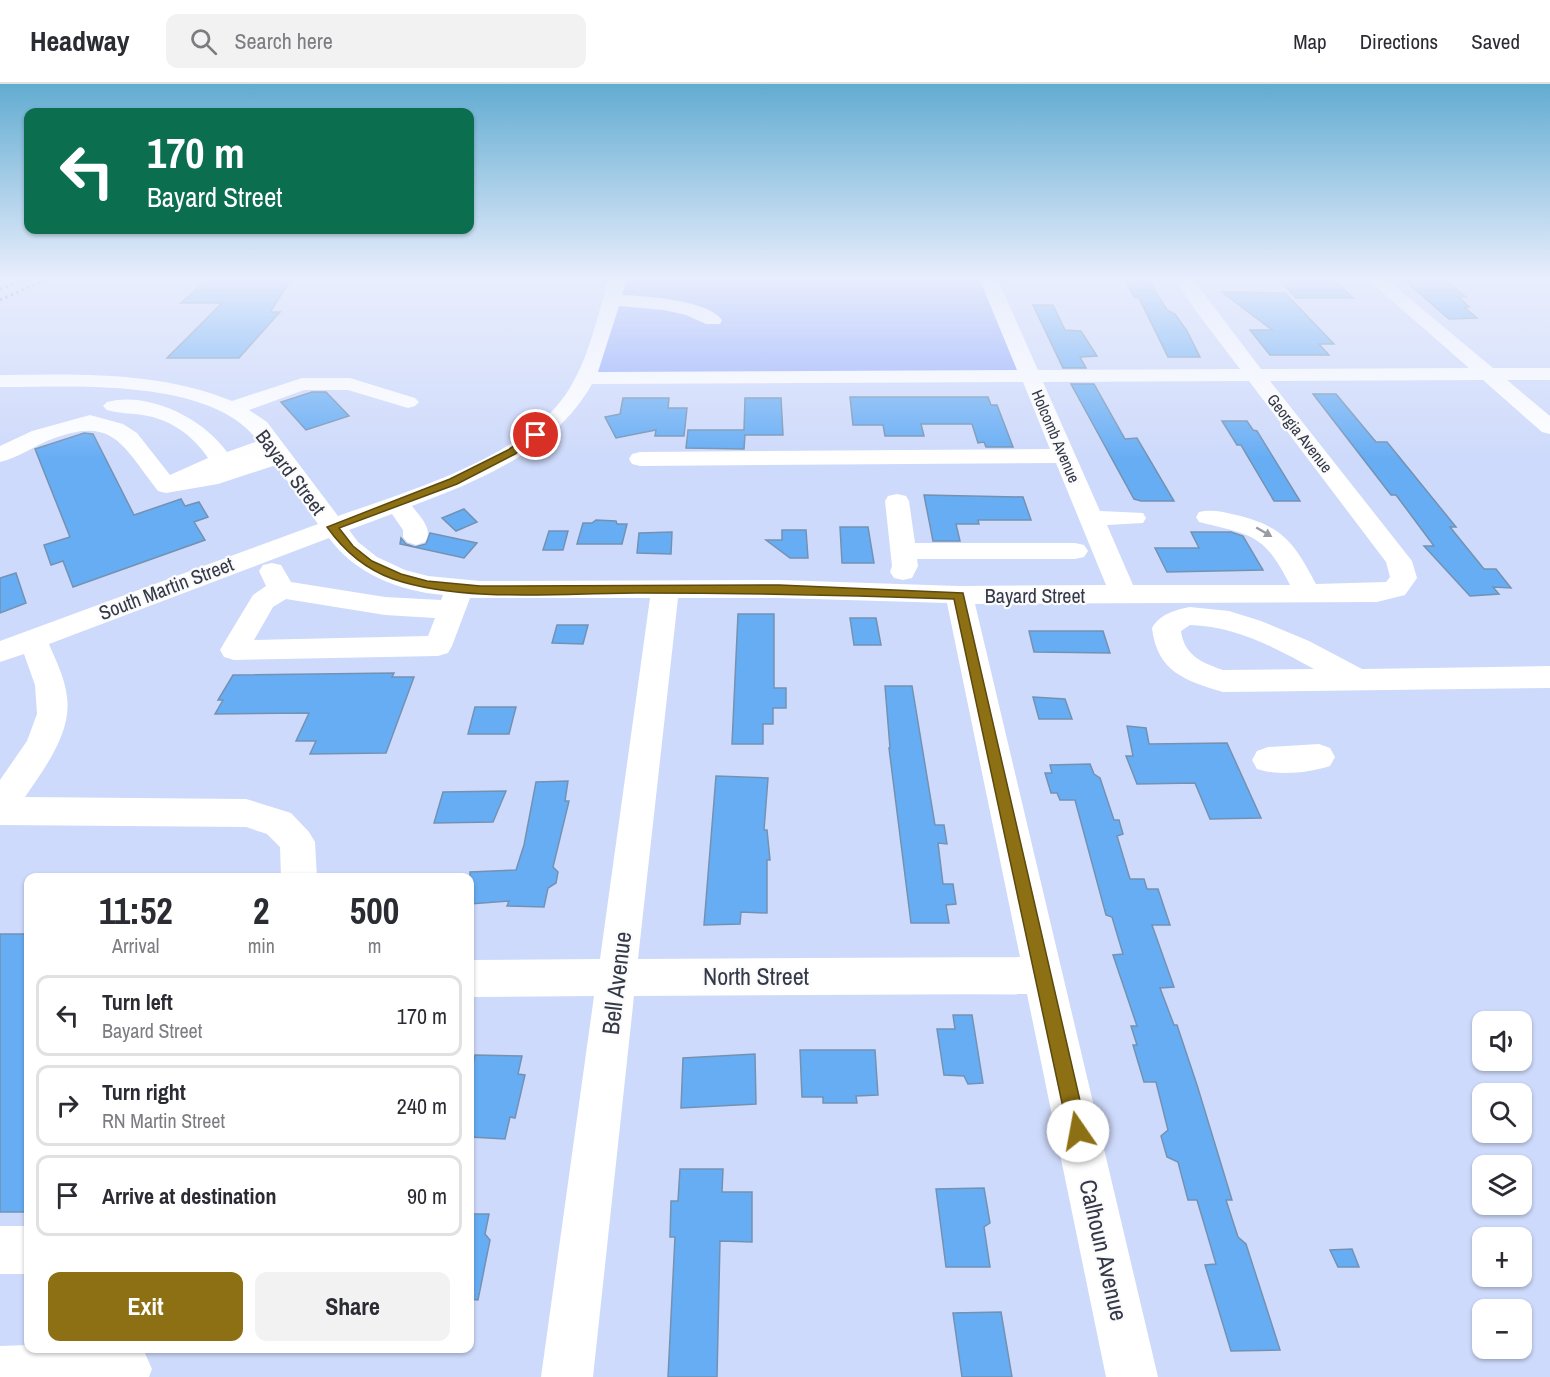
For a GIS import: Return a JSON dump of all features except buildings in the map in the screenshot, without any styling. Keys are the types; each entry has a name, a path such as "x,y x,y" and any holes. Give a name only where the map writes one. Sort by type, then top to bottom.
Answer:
{"street":[{"name":"South Martin Street","path":"0,652 261,552 454,482 511,452 558,416 575,397 585,378 598,338"},
{"name":"Holcomb Avenue","path":"1014,338 1124,595"},
{"name":"Georgia Avenue","path":"1226,338 1400,561 1404,578 1395,588"},
{"path":"1448,338 1550,427"},
{"path":"585,378 710,369 1030,375 1550,374"},
{"name":"Bayard Street","path":"0,381 139,384 198,393 234,408 259,427 349,548 378,568 427,585 455,599 480,590 779,589 897,593 978,578 1124,595 1377,593 1395,588"},
{"path":"0,455 40,436 90,422 114,406 139,384"},
{"path":"234,408 302,384 350,384 408,402"},
{"path":"114,406 169,414 192,426 213,445 222,461"},
{"path":"90,422 115,429 129,438 166,486"},
{"path":"166,486 222,461 276,450"},
{"path":"166,486 210,479 276,450"},
{"path":"640,459 1065,456"},
{"path":"897,501 904,558 897,593"},
{"path":"397,503 416,530 416,537"},
{"path":"1208,517 1258,527 1273,537 1308,594"},
{"path":"1092,518 1134,518"},
{"path":"904,558 978,578 1075,551"},
{"path":"261,552 281,589"},
{"name":"Calhoun Avenue","path":"978,578 1043,975 1132,1377"},
{"path":"281,589 385,606 455,599 438,646 234,650 263,601 281,589"},
{"name":"Bell Avenue","path":"567,1377 666,589"},
{"path":"1357,679 1313,655 1226,618 1188,616 1175,621 1166,628 1167,642 1177,658 1195,673 1231,686 1280,686 1357,679 1550,677"},
{"path":"0,806 40,745 52,714 50,689 33,639"},
{"path":"1268,760 1319,758"},
{"path":"0,811 246,813 279,823 297,842 299,873"},
{"name":"North Street","path":"474,978 1043,975"},
{"path":"0,1250 24,1250"},
{"path":"0,1372 127,1365"}],"shaded area":[{"path":"598,338 1010,338 1021,372 585,377"}],"route":[{"path":"536,435 511,452 454,482 332,527 349,548 368,563 396,576 427,585 480,590 779,589 959,596 1078,1131"}]}
